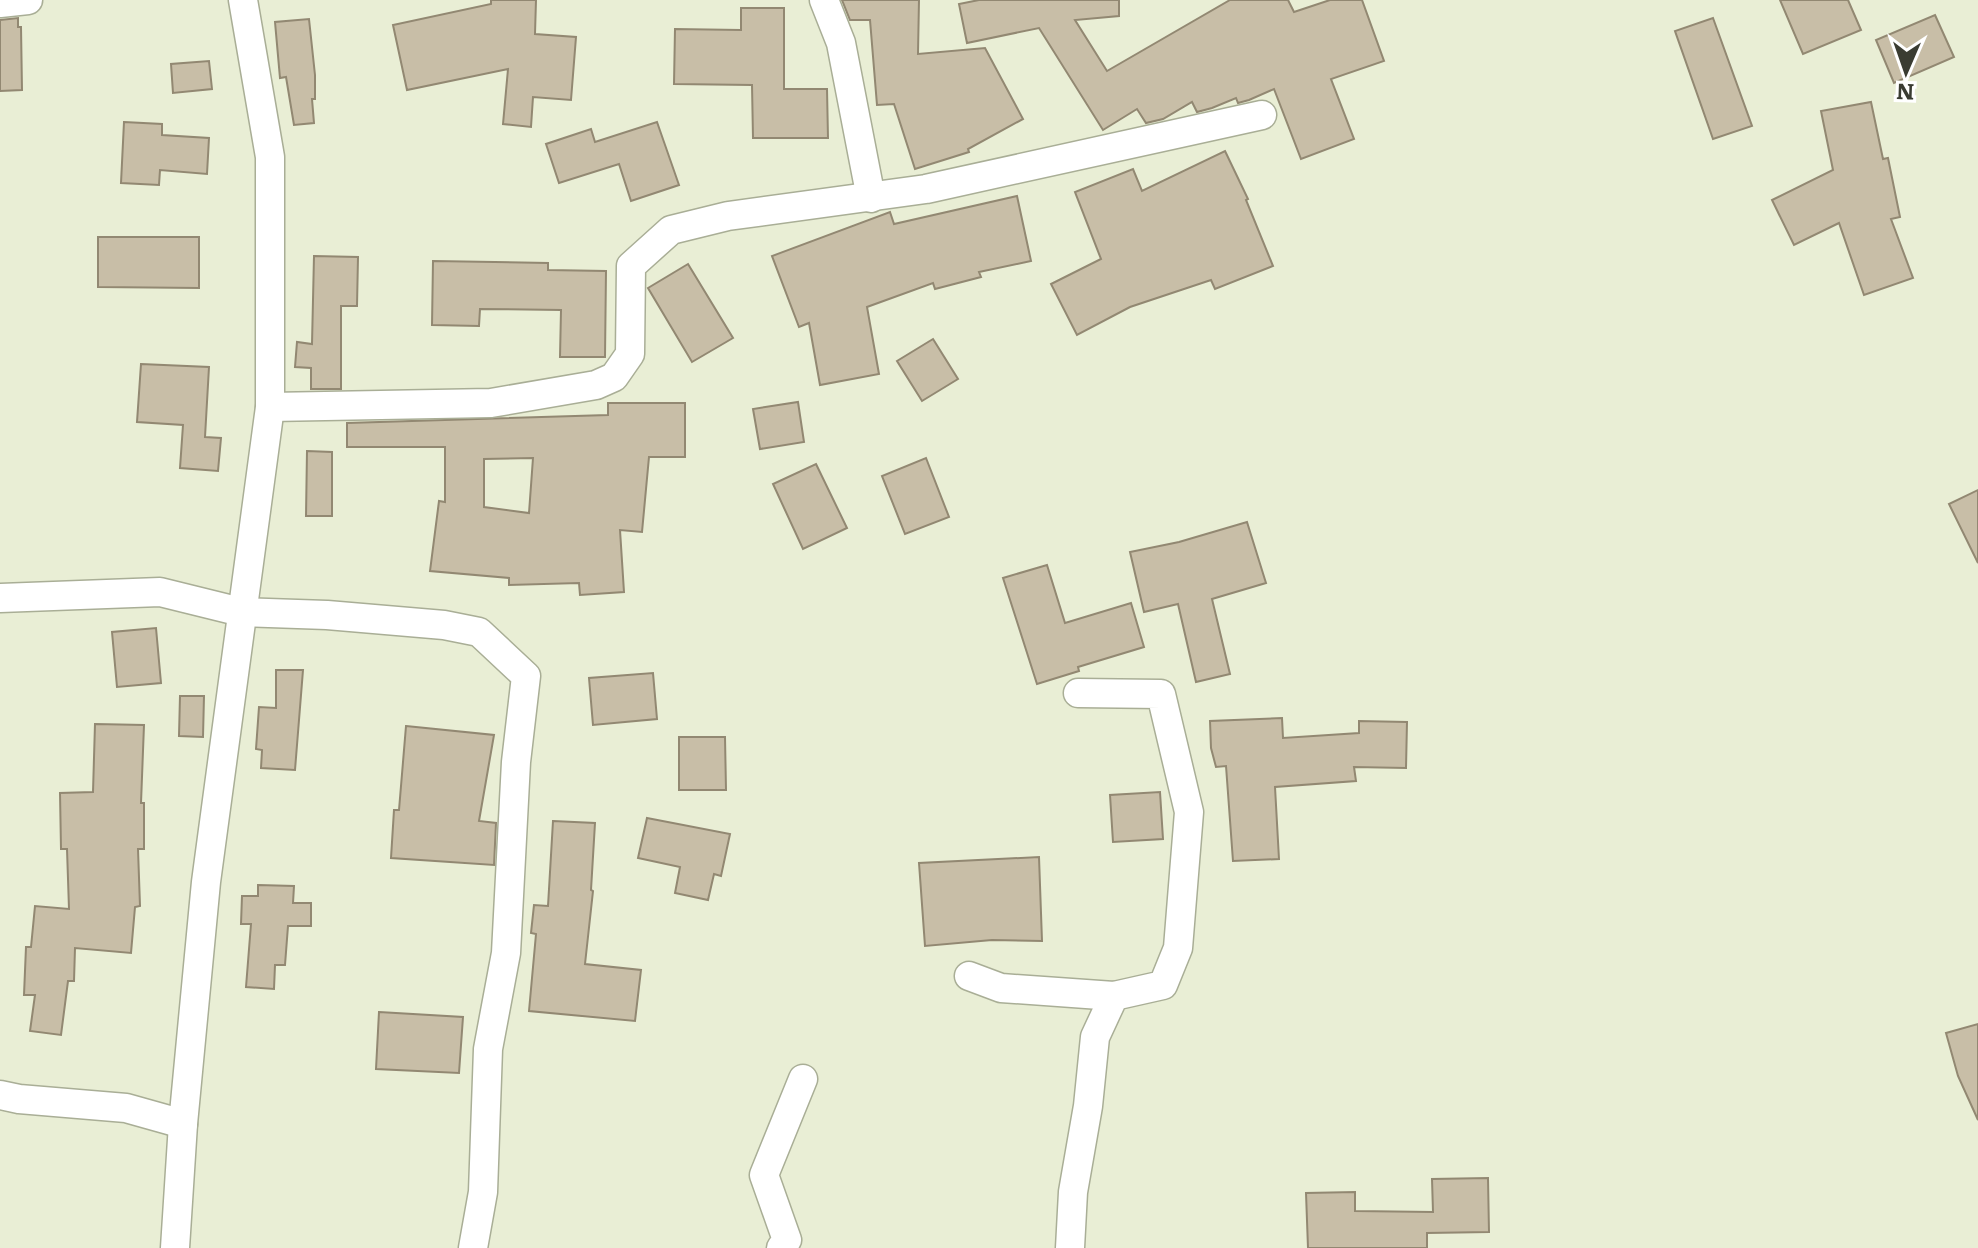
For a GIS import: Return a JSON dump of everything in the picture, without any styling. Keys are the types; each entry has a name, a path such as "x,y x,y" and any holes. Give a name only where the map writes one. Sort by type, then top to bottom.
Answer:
{"street":[{"path":"0,3 28,0"},
{"path":"175,1248 183,1124 206,882 270,407 270,157 243,0"},
{"path":"824,0 841,43 871,198"},
{"path":"270,407 491,403 596,385 614,377 630,354 631,266 671,230 728,216 926,189 1262,115"},
{"path":"0,598 160,592 241,612 444,625 479,632 526,676 516,762 506,953 488,1049 483,1192 473,1248"},
{"path":"969,976 1001,988 1114,996 1163,985 1178,948 1189,812 1161,694 1078,693"},
{"path":"1070,1248 1073,1192 1088,1106 1095,1037 1114,996"},
{"path":"781,1248 787,1240 764,1175 803,1079"},
{"path":"0,1095 126,1108 183,1124"}],"building":[{"path":"491,0 536,0 535,34 576,37 571,100 533,97 531,127 503,124 508,69 407,90 393,25 491,4"},
{"path":"842,0 919,0 918,54 985,48 1023,119 968,149 969,152 915,169 894,104 877,105 870,20 850,20"},
{"path":"979,0 1119,0 1119,16 1075,20 1107,71 1230,0 1288,0 1294,12 1330,0 1362,0 1384,61 1331,79 1354,139 1301,159 1274,89 1249,100 1238,103 1236,98 1197,112 1192,102 1163,119 1146,123 1137,109 1103,130 1039,28 967,43 959,4"},
{"path":"1780,0 1848,0 1861,30 1803,54"},
{"path":"741,8 784,8 784,89 827,89 828,138 753,138 752,85 674,84 675,29 741,30"},
{"path":"1935,15 1954,57 1894,83 1876,40"},
{"path":"18,18 18,27 21,27 22,90 0,91 0,20"},
{"path":"1713,18 1752,126 1713,139 1675,31"},
{"path":"309,19 315,75 315,99 312,99 314,123 294,125 286,77 280,78 275,22"},
{"path":"209,61 212,89 173,93 171,64"},
{"path":"1871,102 1883,159 1888,158 1900,217 1891,219 1913,278 1864,295 1839,223 1794,245 1772,200 1833,170 1821,111"},
{"path":"124,122 162,124 162,135 209,138 207,174 160,170 159,185 121,183"},
{"path":"657,122 679,185 631,201 619,164 559,183 546,144 591,129 595,142"},
{"path":"1225,151 1248,199 1273,266 1215,289 1211,280 1130,307 1077,335 1051,284 1101,259 1075,192 1133,169 1142,191"},
{"path":"1017,196 1031,261 979,272 981,277 935,289 933,283 867,307 879,374 820,385 809,323 799,327 772,256 890,212 894,224"},
{"path":"98,237 199,237 199,288 98,287"},
{"path":"314,256 358,257 357,306 341,306 341,389 311,389 311,368 295,367 297,342 312,344"},
{"path":"433,261 548,263 548,270 606,271 605,357 560,357 561,310 480,309 479,326 432,325"},
{"path":"688,264 733,338 692,362 648,288"},
{"path":"933,339 958,379 922,401 897,361"},
{"path":"141,364 209,367 205,437 221,438 218,471 180,468 183,425 137,422"},
{"path":"798,402 804,442 760,449 753,409"},
{"path":"608,403 685,403 685,457 649,457 642,532 620,530 624,592 580,595 579,583 509,585 509,578 430,571 439,501 445,502 445,447 347,447 347,423 608,415","holes":["533,458 529,513 484,507 484,459"]},
{"path":"307,451 332,452 332,516 306,516"},
{"path":"926,458 949,517 905,534 882,476"},
{"path":"816,464 847,528 803,549 773,484"},
{"path":"1978,490 1978,563 1949,504"},
{"path":"1247,522 1266,583 1212,599 1230,674 1196,682 1178,604 1144,612 1130,552 1179,542"},
{"path":"1047,565 1065,623 1131,603 1144,647 1078,667 1079,671 1037,684 1003,578"},
{"path":"156,628 161,683 117,687 112,632"},
{"path":"276,670 303,670 295,770 261,768 262,750 256,749 259,707 276,708"},
{"path":"653,673 657,719 593,725 589,678"},
{"path":"180,696 204,696 203,737 179,736"},
{"path":"1282,718 1283,738 1359,733 1359,721 1407,722 1406,768 1354,767 1356,781 1275,787 1279,859 1233,861 1226,766 1216,767 1211,748 1210,721"},
{"path":"95,724 144,725 141,803 144,803 144,849 138,849 140,906 135,907 131,953 75,948 74,981 68,981 61,1035 30,1031 35,995 24,995 26,947 31,947 35,906 69,909 67,849 61,849 60,793 93,792"},
{"path":"406,726 494,735 479,821 496,823 494,865 391,858 394,810 399,810"},
{"path":"679,737 725,737 726,790 679,790"},
{"path":"1160,792 1163,839 1113,842 1110,795"},
{"path":"647,818 730,834 721,876 714,874 708,900 675,893 680,867 638,858"},
{"path":"553,821 595,823 593,891 585,964 641,970 635,1021 529,1011 536,934 531,933 534,905 548,906"},
{"path":"1039,857 1042,941 992,940 925,946 919,863"},
{"path":"258,885 294,886 293,903 311,903 311,926 288,926 285,965 275,965 274,989 246,987 251,924 241,924 242,896 258,896"},
{"path":"379,1012 463,1017 459,1073 376,1069"},
{"path":"1978,1024 1978,1120 1958,1076 1946,1033"},
{"path":"1488,1178 1489,1232 1427,1233 1427,1248 1308,1248 1306,1193 1355,1192 1355,1211 1433,1212 1432,1179"}]}
